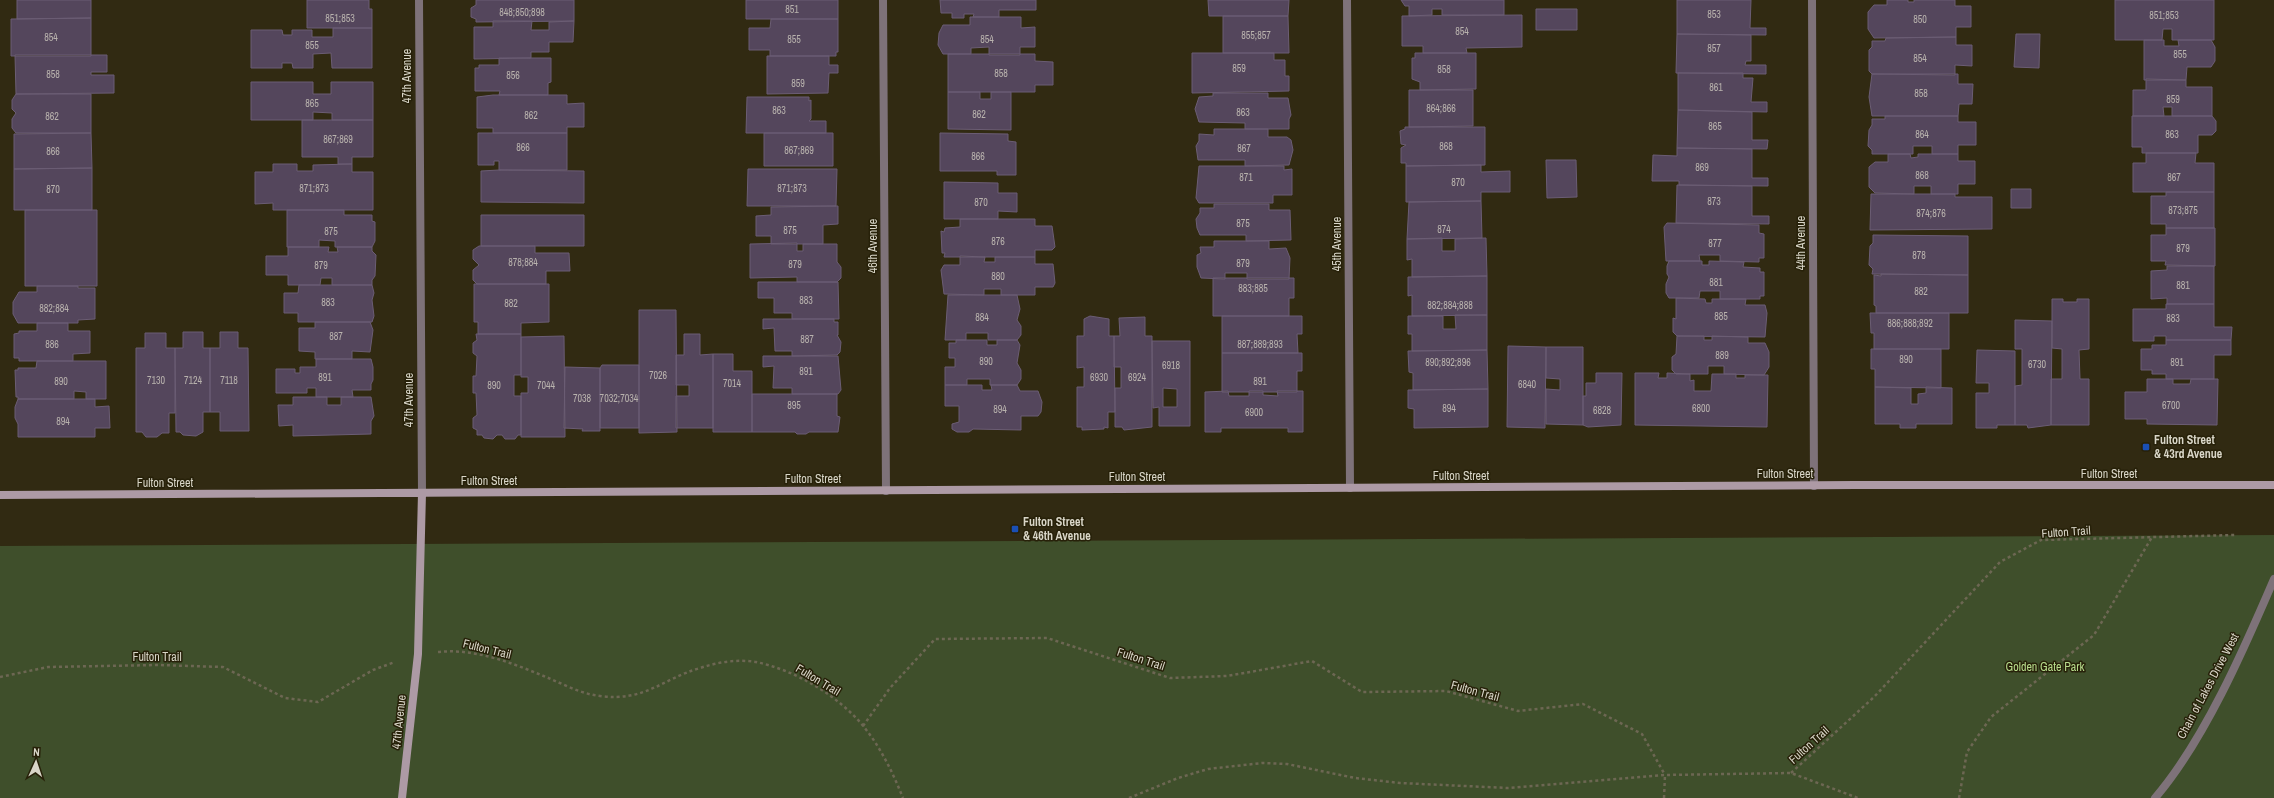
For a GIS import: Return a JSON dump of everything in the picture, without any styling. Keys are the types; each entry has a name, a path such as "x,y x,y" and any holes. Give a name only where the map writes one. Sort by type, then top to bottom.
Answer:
{"main road":[{"name":"Fulton Street","path":"0,495 2274,485"},
{"name":"47th Avenue","path":"402,798 418,654 422,493"}],"street":[{"name":"47th Avenue","path":"419,0 422,493"},
{"name":"46th Avenue","path":"883,0 886,491"},
{"name":"45th Avenue","path":"1347,0 1350,488"},
{"name":"44th Avenue","path":"1812,0 1814,486"},
{"name":"Chain of Lakes Drive West","path":"2155,798 2176,770 2210,712 2242,650 2274,580"}],"path":[{"name":"Fulton Trail","path":"0,677 48,667 158,665 223,667 285,698 318,702 373,670 418,654 457,650 481,654 524,668 584,692 599,696 616,697 647,692 698,668 716,663 737,661 756,662 795,676 820,690 843,707 863,726 890,688 935,639 1047,638 1170,678 1227,676 1312,661 1362,692 1446,691 1518,712 1583,704 1642,734 1665,775 1791,773 1874,697 2000,562 2041,540 2236,535"},
{"path":"1959,798 1967,752 1991,717 2094,634 2152,537"},
{"path":"863,726 889,766 903,798"},
{"path":"1129,798 1178,778 1208,769 1262,763 1287,764 1355,778 1400,784 1508,788 1665,775 1664,798"},
{"path":"1791,773 1858,798"}],"green space":[{"name":"Golden Gate Park","path":"2274,535 2274,798 0,798 0,546"}],"building":[{"path":"17,0 91,0 91,18 17,19"},
{"path":"307,0 369,0 369,9 372,9 372,28 307,28"},
{"path":"476,0 574,0 574,21 476,22 476,19 471,17 471,8 476,5"},
{"path":"746,0 838,0 838,19 746,19"},
{"path":"940,0 1036,0 1036,10 999,10 999,17 973,17 974,14 964,14 964,18 952,18 952,13 941,13"},
{"path":"1208,0 1289,0 1288,16 1209,16"},
{"path":"1401,0 1504,0 1504,15 1442,15 1442,9 1432,9 1432,15 1409,16 1409,6 1405,6"},
{"path":"1677,0 1751,0 1750,28 1766,28 1766,35 1677,34"},
{"path":"1887,0 1908,0 1908,2 1914,2 1914,0 1955,0 1955,6 1971,6 1971,27 1956,27 1956,37 1874,38 1868,29 1868,12 1874,5 1887,5"},
{"path":"2115,0 2214,0 2214,40 2172,40 2172,29 2163,29 2162,40 2115,40"},
{"path":"1536,9 1577,9 1577,30 1536,30"},
{"path":"1522,15 1522,47 1466,48 1467,53 1423,53 1423,46 1402,46 1402,16"},
{"path":"1223,16 1288,16 1289,53 1223,53"},
{"path":"970,17 1021,17 1021,28 1035,27 1035,47 1020,47 1020,55 989,55 989,47 971,48 971,54 943,54 938,45 939,33 943,25 970,25"},
{"path":"91,18 91,56 11,56 11,19"},
{"path":"771,19 838,19 838,52 836,52 836,56 770,56 770,50 749,50 749,28 770,28"},
{"path":"493,21 532,21 531,30 549,30 549,22 574,21 573,42 549,42 549,52 531,52 531,58 474,59 474,27 493,27"},
{"path":"333,28 372,28 372,68 332,68 331,53 313,54 313,68 293,68 292,63 282,63 282,68 251,68 251,30 282,30 283,35 292,35 292,30 312,30 312,37 333,37"},
{"path":"1677,34 1751,35 1751,61 1746,61 1745,65 1766,65 1766,74 1676,73"},
{"path":"2016,34 2040,34 2039,68 2014,67"},
{"path":"1956,37 1956,45 1972,45 1972,66 1955,65 1955,75 1872,74 1869,71 1869,50 1872,47 1872,41 1885,41 1886,38"},
{"path":"2144,40 2164,40 2164,46 2179,46 2178,40 2211,40 2215,47 2215,61 2211,67 2187,67 2186,80 2144,80"},
{"path":"1192,53 1274,53 1274,60 1285,60 1285,76 1289,76 1289,91 1192,93"},
{"path":"1415,53 1476,53 1476,89 1420,90 1420,82 1412,79 1412,58 1415,58"},
{"path":"948,54 1035,54 1035,61 1053,62 1053,85 1035,85 1035,92 948,92"},
{"path":"15,55 107,55 107,72 91,72 91,75 114,75 114,93 16,94"},
{"path":"767,56 829,56 829,65 838,65 838,73 829,73 828,93 767,94"},
{"path":"499,58 551,58 551,82 548,83 548,95 499,95 500,91 475,91 475,68 479,68 479,65 499,65"},
{"path":"1678,73 1743,73 1743,78 1753,78 1751,102 1767,102 1767,112 1678,110"},
{"path":"1872,74 1958,74 1958,84 1973,84 1972,104 1959,104 1958,116 1872,116 1869,97"},
{"path":"2146,79 2186,80 2186,87 2212,87 2212,116 2172,116 2172,107 2163,107 2164,116 2133,116 2133,90 2146,90"},
{"path":"251,82 313,82 313,94 331,94 331,82 373,82 373,120 332,120 332,113 313,112 313,120 251,120"},
{"path":"1409,90 1473,90 1473,126 1409,127"},
{"path":"948,92 980,92 980,99 991,99 991,92 1011,92 1011,130 948,129"},
{"path":"1213,93 1268,93 1268,98 1288,98 1291,115 1289,119 1289,129 1245,129 1245,123 1199,122 1195,109 1199,97 1213,96"},
{"path":"16,94 91,94 91,133 16,133 12,128 12,119 16,113 12,109 12,100"},
{"path":"493,95 567,95 567,104 584,103 584,127 567,127 567,133 493,133 493,128 477,128 477,97"},
{"path":"747,97 809,97 809,101 811,100 811,119 809,121 826,121 826,133 746,133"},
{"path":"1678,110 1752,112 1752,140 1768,140 1767,149 1677,148"},
{"path":"1885,116 1958,116 1958,122 1976,122 1976,145 1958,145 1958,154 1932,154 1932,146 1913,146 1913,154 1872,154 1872,150 1868,146 1869,130 1872,125 1872,119 1885,119"},
{"path":"2132,116 2212,116 2216,121 2216,131 2212,135 2198,135 2198,153 2142,153 2142,147 2132,147"},
{"path":"302,120 373,120 373,157 352,157 352,164 338,164 338,157 302,157"},
{"path":"1405,127 1485,127 1485,165 1406,166 1406,163 1401,163 1401,148 1406,145 1401,144 1400,131 1405,129"},
{"path":"1214,129 1268,129 1268,137 1287,137 1291,140 1293,150 1289,165 1245,166 1245,160 1198,160 1196,146 1199,141 1199,134 1214,135"},
{"path":"91,133 92,168 14,169 14,134"},
{"path":"478,133 567,133 567,170 499,170 499,161 494,161 494,165 478,165"},
{"path":"764,133 833,133 833,166 764,166"},
{"path":"940,133 1008,134 1008,141 1016,142 1016,175 997,175 997,171 940,171"},
{"path":"1677,148 1752,149 1752,178 1768,178 1768,186 1679,185 1679,181 1652,181 1653,155 1677,156"},
{"path":"2146,153 2196,153 2195,163 2214,163 2214,192 2133,192 2133,163 2146,163"},
{"path":"1888,154 1910,154 1911,158 1918,157 1918,154 1958,154 1958,161 1975,161 1975,184 1958,184 1958,194 1931,194 1931,186 1914,186 1914,194 1875,193 1869,187 1869,167 1875,162 1888,162"},
{"path":"1546,160 1576,160 1577,197 1547,198"},
{"path":"273,164 297,164 297,171 313,171 313,165 352,164 352,172 373,172 373,210 273,210 273,203 255,204 255,172 273,172"},
{"path":"1481,165 1481,172 1510,171 1510,192 1481,192 1481,201 1406,202 1406,166"},
{"path":"1199,166 1284,166 1284,170 1292,169 1292,195 1273,195 1273,203 1199,203 1196,198"},
{"path":"92,168 92,210 14,210 14,169"},
{"path":"748,169 837,169 836,206 747,206"},
{"path":"481,171 584,171 584,203 481,202"},
{"path":"944,182 998,183 998,193 1017,193 1017,212 998,211 998,219 944,219"},
{"path":"1677,185 1752,186 1752,216 1769,216 1769,224 1676,223"},
{"path":"2011,189 2031,189 2031,208 2011,208"},
{"path":"2166,192 2214,192 2214,228 2166,228 2166,224 2151,224 2151,196 2166,196"},
{"path":"1871,194 1955,194 1955,197 1992,197 1992,229 1870,230"},
{"path":"1481,201 1482,238 1407,239 1409,202"},
{"path":"1214,204 1269,204 1269,210 1290,210 1291,240 1246,241 1246,235 1200,235 1197,228 1196,219 1200,213 1200,208 1214,208"},
{"path":"838,206 838,224 823,225 823,244 771,244 771,236 756,236 756,216 771,215 771,207"},
{"path":"25,210 97,210 97,286 25,286"},
{"path":"287,210 344,210 344,215 372,215 372,221 375,222 375,241 372,247 335,247 335,241 319,240 319,247 287,247"},
{"path":"481,215 584,215 584,246 481,246"},
{"path":"960,219 1035,219 1035,226 1052,226 1055,247 1052,250 1035,250 1035,257 944,257 945,253 942,253 941,231 944,232 945,228 960,227"},
{"path":"1667,223 1759,225 1759,233 1764,234 1764,258 1759,258 1759,262 1720,261 1720,255 1699,255 1700,261 1666,261 1664,227"},
{"path":"2166,228 2215,228 2215,266 2165,265 2166,261 2151,261 2151,235 2166,235"},
{"path":"1873,235 1968,236 1968,275 1872,274 1873,269 1869,265 1870,246 1873,243"},
{"path":"1442,238 1442,251 1455,251 1455,239 1486,238 1487,276 1412,277 1412,259 1407,260 1407,239"},
{"path":"1214,241 1269,241 1269,249 1286,248 1290,258 1289,279 1247,279 1247,273 1225,273 1225,279 1201,278 1197,267 1197,255 1201,253 1200,247 1214,247"},
{"path":"797,243 797,251 803,251 803,244 837,244 837,262 841,267 841,278 837,282 797,282 797,277 750,278 750,244"},
{"path":"479,246 535,246 535,253 569,253 570,271 546,271 546,284 477,284 473,280 473,270 479,265 473,259 473,250"},
{"path":"288,247 329,247 328,252 338,252 337,247 372,247 372,251 376,255 375,276 372,280 372,285 332,285 332,278 321,278 320,285 288,285 288,275 266,275 266,256 288,256"},
{"path":"960,256 985,257 984,262 995,262 995,257 1035,257 1035,264 1053,264 1055,283 1053,287 1035,287 1035,295 1001,295 1001,289 984,289 984,295 944,294 941,270 944,265 960,265"},
{"path":"1669,261 1702,261 1702,265 1709,265 1709,261 1744,262 1743,267 1760,268 1760,272 1764,272 1764,296 1760,296 1760,299 1720,299 1720,291 1700,291 1699,298 1669,298 1666,293 1666,284 1669,277 1667,274 1667,266"},
{"path":"2167,266 2214,266 2214,304 2167,304 2167,298 2151,299 2151,271 2167,270"},
{"path":"1881,274 1968,275 1968,313 1876,313 1876,306 1874,305 1874,275 1881,276"},
{"path":"1487,276 1487,315 1412,316 1412,295 1408,296 1408,277"},
{"path":"1213,278 1294,278 1294,298 1289,298 1289,316 1213,316"},
{"path":"758,282 838,282 839,319 792,319 792,313 774,313 774,298 758,298"},
{"path":"474,284 549,284 549,322 521,323 521,334 478,334 478,322 474,322"},
{"path":"299,285 372,285 374,293 372,300 374,316 372,322 298,322 298,313 284,313 284,293 298,293"},
{"path":"37,286 78,286 78,288 95,288 95,319 78,320 78,323 18,323 13,314 13,302 19,292 37,292"},
{"path":"948,295 1017,295 1020,309 1017,320 1021,326 1021,335 1017,340 988,340 988,333 966,333 966,340 945,340"},
{"path":"1676,298 1705,299 1706,303 1712,303 1712,299 1746,299 1745,305 1765,305 1767,313 1765,337 1677,336 1673,332 1673,318 1676,319"},
{"path":"2052,299 2063,299 2063,302 2077,302 2077,299 2089,299 2089,349 2079,350 2080,379 2089,379 2089,425 2051,425 2051,379 2062,379 2062,349 2052,348"},
{"path":"2166,304 2214,304 2214,327 2232,327 2231,340 2166,340 2166,336 2154,336 2154,341 2133,341 2133,309 2166,309"},
{"path":"639,310 676,310 677,432 639,433"},
{"path":"1870,313 1949,313 1949,349 1874,349 1874,333 1871,333"},
{"path":"1455,315 1487,315 1487,350 1412,351 1412,334 1408,334 1408,316 1443,316 1443,329 1456,329"},
{"path":"1090,316 1109,319 1109,336 1114,336 1115,412 1108,412 1108,428 1104,427 1104,429 1082,430 1082,427 1077,427 1077,387 1084,387 1084,367 1077,368 1077,336 1084,336 1084,319"},
{"path":"1222,316 1302,316 1302,334 1297,334 1298,353 1222,353"},
{"path":"1145,317 1145,336 1152,336 1152,427 1124,430 1122,427 1115,427 1115,388 1121,388 1121,367 1114,367 1114,336 1120,336 1119,318"},
{"path":"763,319 834,319 834,322 838,322 837,335 841,342 840,352 837,355 792,356 792,351 775,351 774,328 763,329"},
{"path":"2015,320 2052,321 2051,425 2028,428 2027,425 2015,425 2015,386 2022,385 2022,349 2015,349"},
{"path":"315,322 370,322 373,330 370,352 352,351 352,359 315,359 315,352 299,351 299,328 315,328"},
{"path":"37,323 68,323 68,331 90,331 90,353 73,354 73,361 19,361 19,358 14,358 14,334 19,333 19,331 37,331"},
{"path":"183,332 203,332 203,348 210,348 210,412 203,412 203,432 196,436 183,435 180,432 176,432 175,348 183,348"},
{"path":"220,332 238,332 238,348 248,348 249,431 220,431 220,412 210,412 210,348 220,348"},
{"path":"145,333 166,333 166,348 175,348 175,413 169,413 169,433 162,433 157,437 146,437 142,432 136,432 136,348 145,348"},
{"path":"476,334 521,334 521,375 514,375 514,396 521,396 521,435 518,435 515,439 505,439 502,435 497,435 493,439 484,438 482,435 477,435 477,430 473,428 473,418 477,415 476,393 473,393 473,376 476,376 477,356 473,353 473,343 477,340"},
{"path":"684,334 700,334 700,355 713,354 713,428 676,428 676,396 689,396 689,385 676,385 676,355 684,355"},
{"path":"564,336 565,437 521,437 521,393 528,393 528,377 521,377 521,337"},
{"path":"1677,336 1704,336 1704,340 1712,340 1712,336 1748,337 1748,343 1765,343 1769,352 1769,367 1764,375 1724,374 1724,366 1708,366 1708,374 1676,374 1672,370 1672,357 1676,354"},
{"path":"956,340 987,340 987,345 997,345 997,340 1017,340 1020,345 1017,363 1021,370 1021,379 1017,385 990,385 990,379 967,379 967,385 945,385 945,367 955,367 955,358 949,358 949,343 956,343"},
{"path":"2166,340 2231,340 2231,355 2214,355 2214,379 2166,379 2166,374 2152,374 2152,370 2141,370 2141,349 2152,349 2152,345 2166,345"},
{"path":"1152,341 1190,341 1190,426 1159,426 1159,407 1153,408","holes":["1163,388 1177,389 1177,407 1163,407"]},
{"path":"1508,346 1546,347 1545,428 1507,427"},
{"path":"1546,347 1583,347 1583,425 1546,424 1546,389 1560,390 1560,379 1546,378"},
{"path":"1871,349 1941,349 1941,388 1875,387 1875,369 1871,369"},
{"path":"1487,350 1488,389 1413,390 1413,373 1409,372 1408,351"},
{"path":"1977,350 2015,351 2015,425 1997,425 1997,428 1976,428 1976,393 1989,393 1989,383 1976,383"},
{"path":"1222,353 1302,353 1302,371 1297,371 1297,392 1222,392"},
{"path":"713,354 733,354 733,371 752,371 752,432 713,432"},
{"path":"763,356 838,356 841,390 838,394 792,394 792,388 773,388 774,366 763,367"},
{"path":"316,359 371,359 373,367 373,380 371,390 352,390 353,397 316,397 316,388 307,388 307,393 276,393 276,369 295,369 295,373 300,373 300,367 316,367"},
{"path":"37,361 106,361 106,399 86,399 86,392 74,391 74,399 18,399 18,397 16,397 15,370 18,370 18,368 36,368"},
{"path":"602,365 639,365 639,428 600,428 600,368"},
{"path":"565,367 600,368 600,431 582,431 583,429 564,428"},
{"path":"1596,373 1622,373 1621,425 1588,427 1583,425 1583,396 1586,396 1586,383 1596,383"},
{"path":"1635,373 1659,373 1658,378 1667,378 1667,373 1690,374 1690,381 1694,380 1694,391 1711,391 1712,374 1736,374 1736,378 1745,378 1745,375 1768,375 1767,427 1635,425"},
{"path":"2147,379 2173,379 2173,384 2190,384 2191,379 2218,379 2217,425 2147,424 2147,419 2125,419 2125,392 2147,392"},
{"path":"945,385 982,385 982,390 992,390 991,385 1017,385 1020,391 1038,391 1042,402 1041,412 1038,416 1021,416 1021,430 973,429 969,432 957,432 952,429 952,424 959,422 959,406 945,406"},
{"path":"1875,387 1911,388 1911,404 1918,404 1918,394 1926,393 1926,387 1952,388 1952,424 1916,424 1916,428 1900,428 1900,424 1875,424"},
{"path":"1488,389 1488,427 1414,428 1414,409 1408,408 1408,390"},
{"path":"1228,391 1229,396 1249,396 1249,391 1263,391 1263,395 1278,396 1277,391 1303,391 1303,432 1288,432 1288,428 1221,428 1221,432 1205,432 1205,392"},
{"path":"752,394 837,394 837,416 840,417 838,432 809,432 806,434 797,434 795,432 752,432"},
{"path":"293,397 327,397 327,405 341,405 341,397 371,397 374,416 371,421 371,434 293,436 293,425 279,426 278,405 293,405"},
{"path":"18,399 95,399 95,407 109,406 110,428 95,428 95,437 18,437 18,424 15,418 15,407"}],"place":[{"name":"Fulton Street & 43rd Avenue","path":"2146,447"},
{"name":"Fulton Street & 46th Avenue","path":"1015,529"}]}
